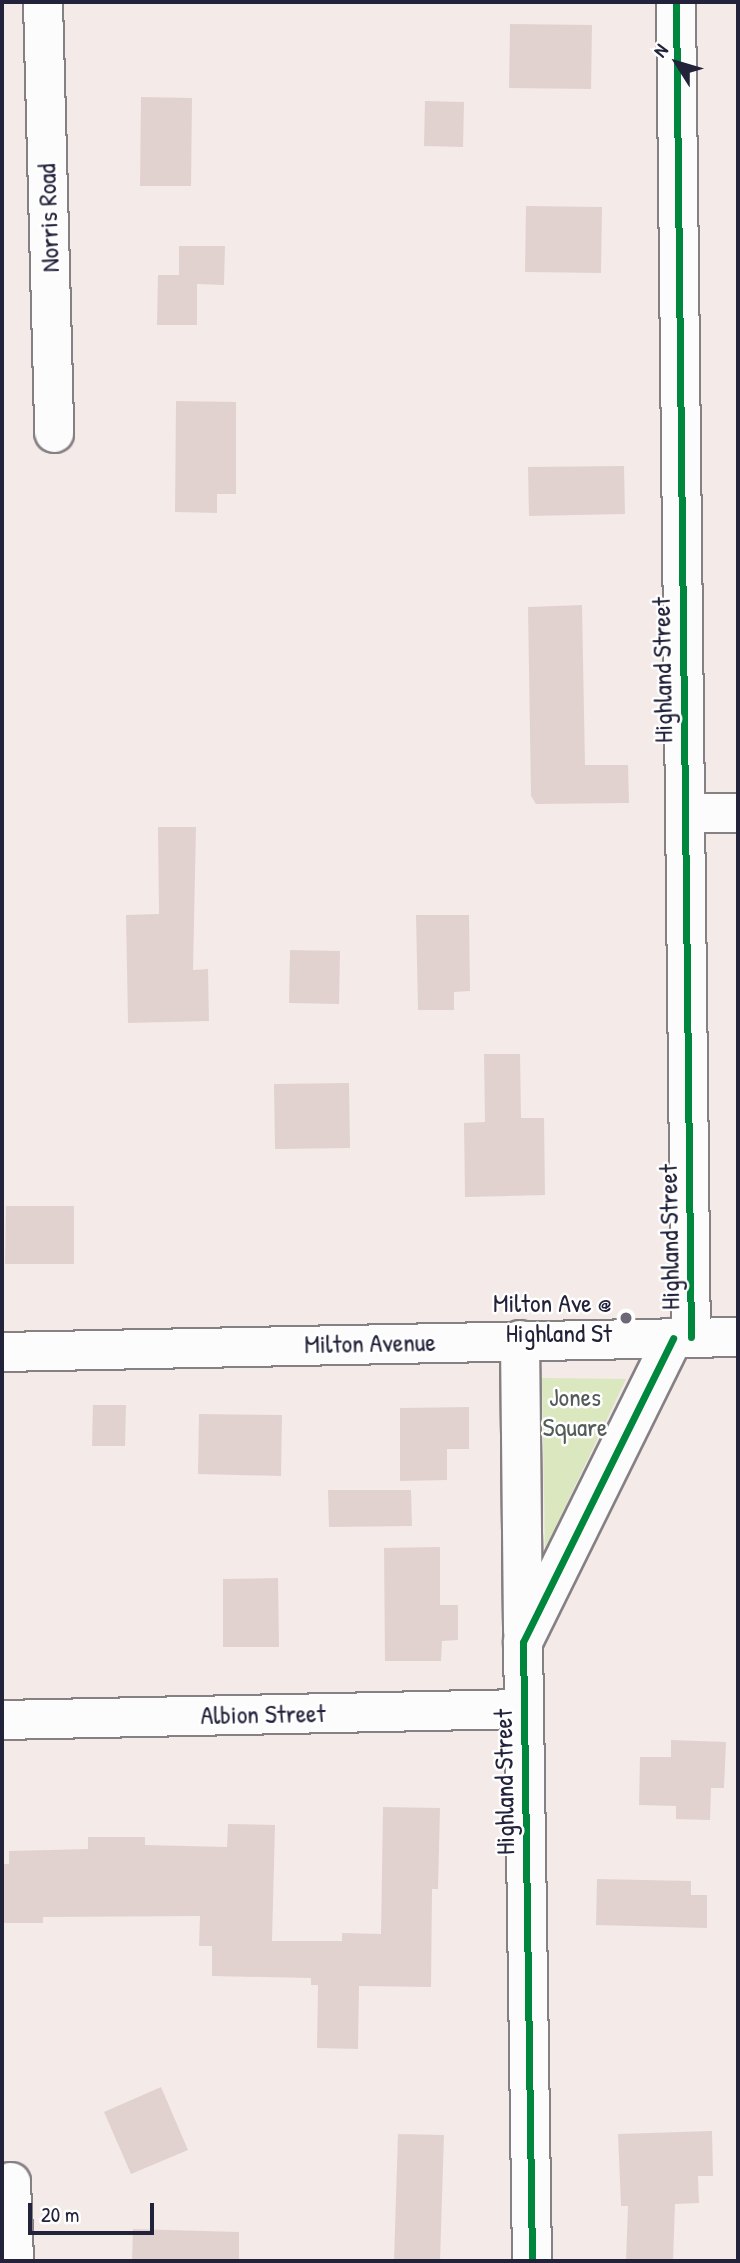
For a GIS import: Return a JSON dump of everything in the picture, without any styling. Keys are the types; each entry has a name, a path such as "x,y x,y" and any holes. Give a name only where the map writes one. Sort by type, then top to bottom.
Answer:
{"street":[{"name":"Norris Road","path":"43,2 54,433"},
{"name":"Highland Street","path":"523,1642 682,1338 685,813 676,2"},
{"path":"685,813 738,813"},
{"name":"Milton Avenue","path":"2,1352 520,1339 738,1337"},
{"name":"Highland Street","path":"520,1339 532,2261"},
{"name":"Albion Street","path":"2,1720 524,1709"},
{"path":"11,2182 14,2261"}],"green space":[{"name":"Jones Square","path":"542,1378 626,1379 545,1549"}],"building":[{"path":"510,24 592,25 591,89 509,88"},
{"path":"141,97 192,98 191,186 140,186"},
{"path":"425,101 464,102 463,147 424,146"},
{"path":"526,206 602,207 601,273 525,272"},
{"path":"179,246 225,246 224,285 197,284 197,325 157,325 158,275 179,275"},
{"path":"176,401 236,402 236,494 217,494 217,513 175,512"},
{"path":"624,466 625,514 529,516 528,467"},
{"path":"582,605 585,765 628,765 629,803 536,804 531,796 528,607"},
{"path":"158,827 196,827 193,970 208,969 209,1021 128,1023 126,915 159,914"},
{"path":"416,915 469,915 470,991 454,992 454,1010 418,1010"},
{"path":"290,950 340,951 339,1004 289,1003"},
{"path":"484,1054 520,1054 521,1118 544,1118 545,1195 465,1197 464,1123 485,1122"},
{"path":"349,1083 350,1148 275,1149 274,1084"},
{"path":"6,1206 74,1206 74,1264 5,1264"},
{"path":"93,1405 126,1405 125,1446 92,1446"},
{"path":"469,1407 469,1449 447,1449 447,1480 400,1481 400,1408"},
{"path":"199,1414 282,1415 281,1476 198,1474"},
{"path":"328,1490 411,1490 412,1526 329,1527"},
{"path":"440,1547 440,1605 458,1605 458,1640 442,1641 441,1661 385,1661 384,1548"},
{"path":"278,1578 279,1647 223,1647 223,1579"},
{"path":"671,1740 726,1742 724,1788 711,1788 710,1820 676,1819 676,1806 639,1805 640,1757 671,1757"},
{"path":"383,1807 440,1808 438,1889 432,1889 431,1987 359,1986 358,2049 317,2048 318,1985 311,1985 311,1978 212,1976 212,1946 199,1946 200,1916 43,1917 43,1923 2,1923 2,1864 9,1864 9,1851 88,1849 88,1837 145,1837 145,1845 227,1847 228,1824 275,1825 272,1941 342,1941 342,1933 381,1934"},
{"path":"597,1879 691,1881 691,1895 707,1895 707,1928 596,1925"},
{"path":"161,2087 188,2150 131,2174 104,2112"},
{"path":"712,2131 713,2176 698,2176 699,2203 675,2204 673,2261 626,2261 628,2206 621,2206 618,2134"},
{"path":"398,2134 444,2135 440,2261 394,2261"},
{"path":"133,2229 239,2232 239,2261 132,2261"}],"cycle path":[{"path":"676,2 691,1337"},
{"path":"532,2261 523,1642 673,1338"}],"place":[{"name":"Milton Ave @ Highland St","path":"626,1318"}]}
